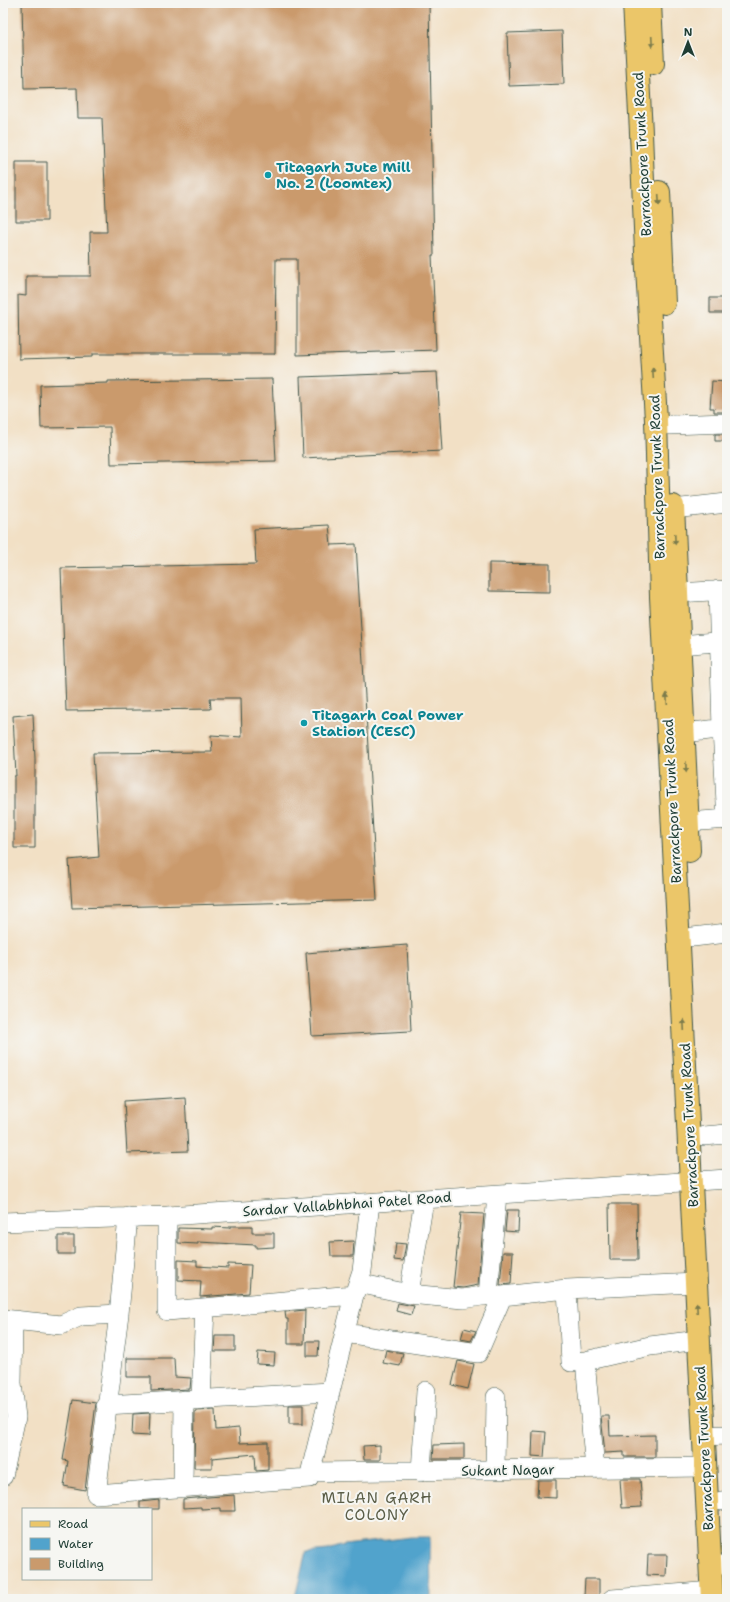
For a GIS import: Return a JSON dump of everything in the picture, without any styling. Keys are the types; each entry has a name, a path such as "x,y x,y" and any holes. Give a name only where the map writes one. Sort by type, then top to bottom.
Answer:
{"main road":[{"name":"Barrackpore Trunk Road","path":"634,3 655,414 661,592 672,807 716,1435 724,1501 720,1565 716,1596"},
{"name":"Barrackpore Trunk Road","path":"650,3 693,936 704,1136 698,1181 696,1283 699,1340 716,1435 706,1467 720,1565"}],"street":[{"path":"670,425 727,423"},
{"path":"673,509 727,503"},
{"path":"678,593 723,590 724,728 727,820 688,822"},
{"path":"680,645 724,642"},
{"path":"684,733 724,728"},
{"path":"693,936 727,933"},
{"path":"704,1136 727,1134"},
{"name":"Sardar Vallabhbhai Patel Road","path":"3,1222 128,1216 167,1216 727,1179"},
{"path":"345,1333 478,1353 495,1296 497,1195"},
{"path":"409,1294 424,1200"},
{"path":"128,1216 119,1314 106,1406 96,1494 309,1478 356,1289 362,1271 370,1203"},
{"path":"167,1216 167,1311 206,1308 356,1289 462,1299 567,1289 696,1283"},
{"path":"567,1289 571,1362 585,1361 650,1346 699,1340"},
{"path":"184,1488 193,1400 206,1308"},
{"path":"3,1476 16,1417 8,1320 61,1325 81,1316 119,1314"},
{"path":"585,1361 595,1469"},
{"path":"421,1472 426,1391"},
{"path":"106,1406 330,1392"},
{"path":"495,1470 496,1397"},
{"name":"Sukant Nagar","path":"311,1472 421,1472 706,1467"},
{"path":"612,1599 716,1596"}],"water":[{"path":"412,1537 430,1537 431,1599 307,1599 295,1597 306,1552 328,1550 344,1545"}],"building":[{"name":"Titagarh Jute Mill No. 2 (Loomtex)","path":"22,3 429,3 434,255 432,255 436,350 297,355 297,259 276,259 275,354 92,354 92,357 19,359 18,295 26,296 26,276 91,276 90,232 107,232 102,118 78,118 77,88 24,89"},
{"path":"562,31 564,84 509,86 507,33"},
{"path":"16,162 47,162 47,221 16,221"},
{"path":"710,298 727,298 727,313 710,313"},
{"path":"437,372 442,451 303,458 300,377"},
{"path":"272,379 276,461 111,464 110,427 41,428 40,385 108,383 108,381"},
{"path":"712,381 727,382 727,412 714,412 714,408 710,408"},
{"path":"715,434 727,434 727,441 715,441"},
{"name":"Titagarh Coal Power Station (CESC)","path":"329,525 331,545 356,544 377,900 72,908 69,860 99,857 93,753 212,752 211,735 242,737 241,698 210,698 211,709 66,711 61,568 256,564 254,529"},
{"path":"489,563 550,564 550,592 489,591"},
{"path":"33,714 35,759 35,848 14,848 14,776 16,776 13,716"},
{"path":"407,945 411,1031 312,1036 306,953"},
{"path":"185,1097 188,1151 127,1153 124,1101"},
{"path":"609,1204 637,1204 638,1260 610,1260"},
{"path":"507,1210 519,1210 518,1232 505,1231"},
{"path":"461,1213 484,1214 478,1285 463,1288 453,1287"},
{"path":"230,1226 252,1226 252,1233 274,1233 274,1247 256,1248 256,1245 198,1242 198,1244 178,1243 178,1228 212,1229 212,1227 230,1228"},
{"path":"58,1236 74,1236 74,1254 58,1254"},
{"path":"354,1241 353,1256 331,1256 330,1242"},
{"path":"396,1243 406,1244 403,1261 394,1260"},
{"path":"503,1252 513,1252 511,1284 500,1285"},
{"path":"178,1260 197,1261 197,1266 228,1268 228,1264 251,1265 249,1293 200,1297 201,1281 178,1280"},
{"path":"398,1303 414,1306 411,1315 396,1311"},
{"path":"305,1310 304,1344 288,1344 288,1319 286,1319 285,1312"},
{"path":"464,1328 476,1331 471,1341 461,1339"},
{"path":"215,1336 235,1336 235,1351 214,1351"},
{"path":"307,1341 319,1341 318,1356 307,1356"},
{"path":"386,1350 403,1353 400,1366 383,1363"},
{"path":"258,1352 275,1353 274,1365 257,1364"},
{"path":"127,1358 174,1358 175,1377 191,1378 190,1389 151,1391 151,1377 127,1377"},
{"path":"458,1361 474,1364 468,1389 452,1385"},
{"path":"73,1400 96,1403 85,1490 64,1486 68,1461 63,1460"},
{"path":"289,1405 303,1405 303,1424 289,1424"},
{"path":"215,1410 216,1430 239,1428 240,1443 268,1442 268,1470 256,1471 255,1454 212,1458 212,1468 194,1468 195,1411"},
{"path":"150,1413 149,1436 132,1435 133,1414"},
{"path":"601,1416 609,1416 610,1436 655,1435 655,1457 624,1457 624,1452 605,1453"},
{"path":"533,1431 546,1432 544,1457 532,1456"},
{"path":"464,1444 464,1459 433,1459 434,1445"},
{"path":"380,1445 380,1460 364,1460 363,1446"},
{"path":"620,1479 640,1479 642,1507 622,1508"},
{"path":"538,1480 556,1480 556,1498 537,1497"},
{"path":"234,1495 235,1511 221,1511 221,1508 183,1508 183,1499"},
{"path":"159,1500 159,1509 140,1508 140,1502"},
{"path":"648,1555 667,1555 666,1576 647,1575"},
{"path":"585,1579 599,1579 599,1596 584,1596"}],"place":[{"name":"Titagarh Jute Mill No. 2 (Loomtex)","path":"268,175"},
{"name":"Titagarh Coal Power Station (CESC)","path":"304,723"}],"district":[{"name":"MILAN GARH COLONY","path":"377,1506"}]}
